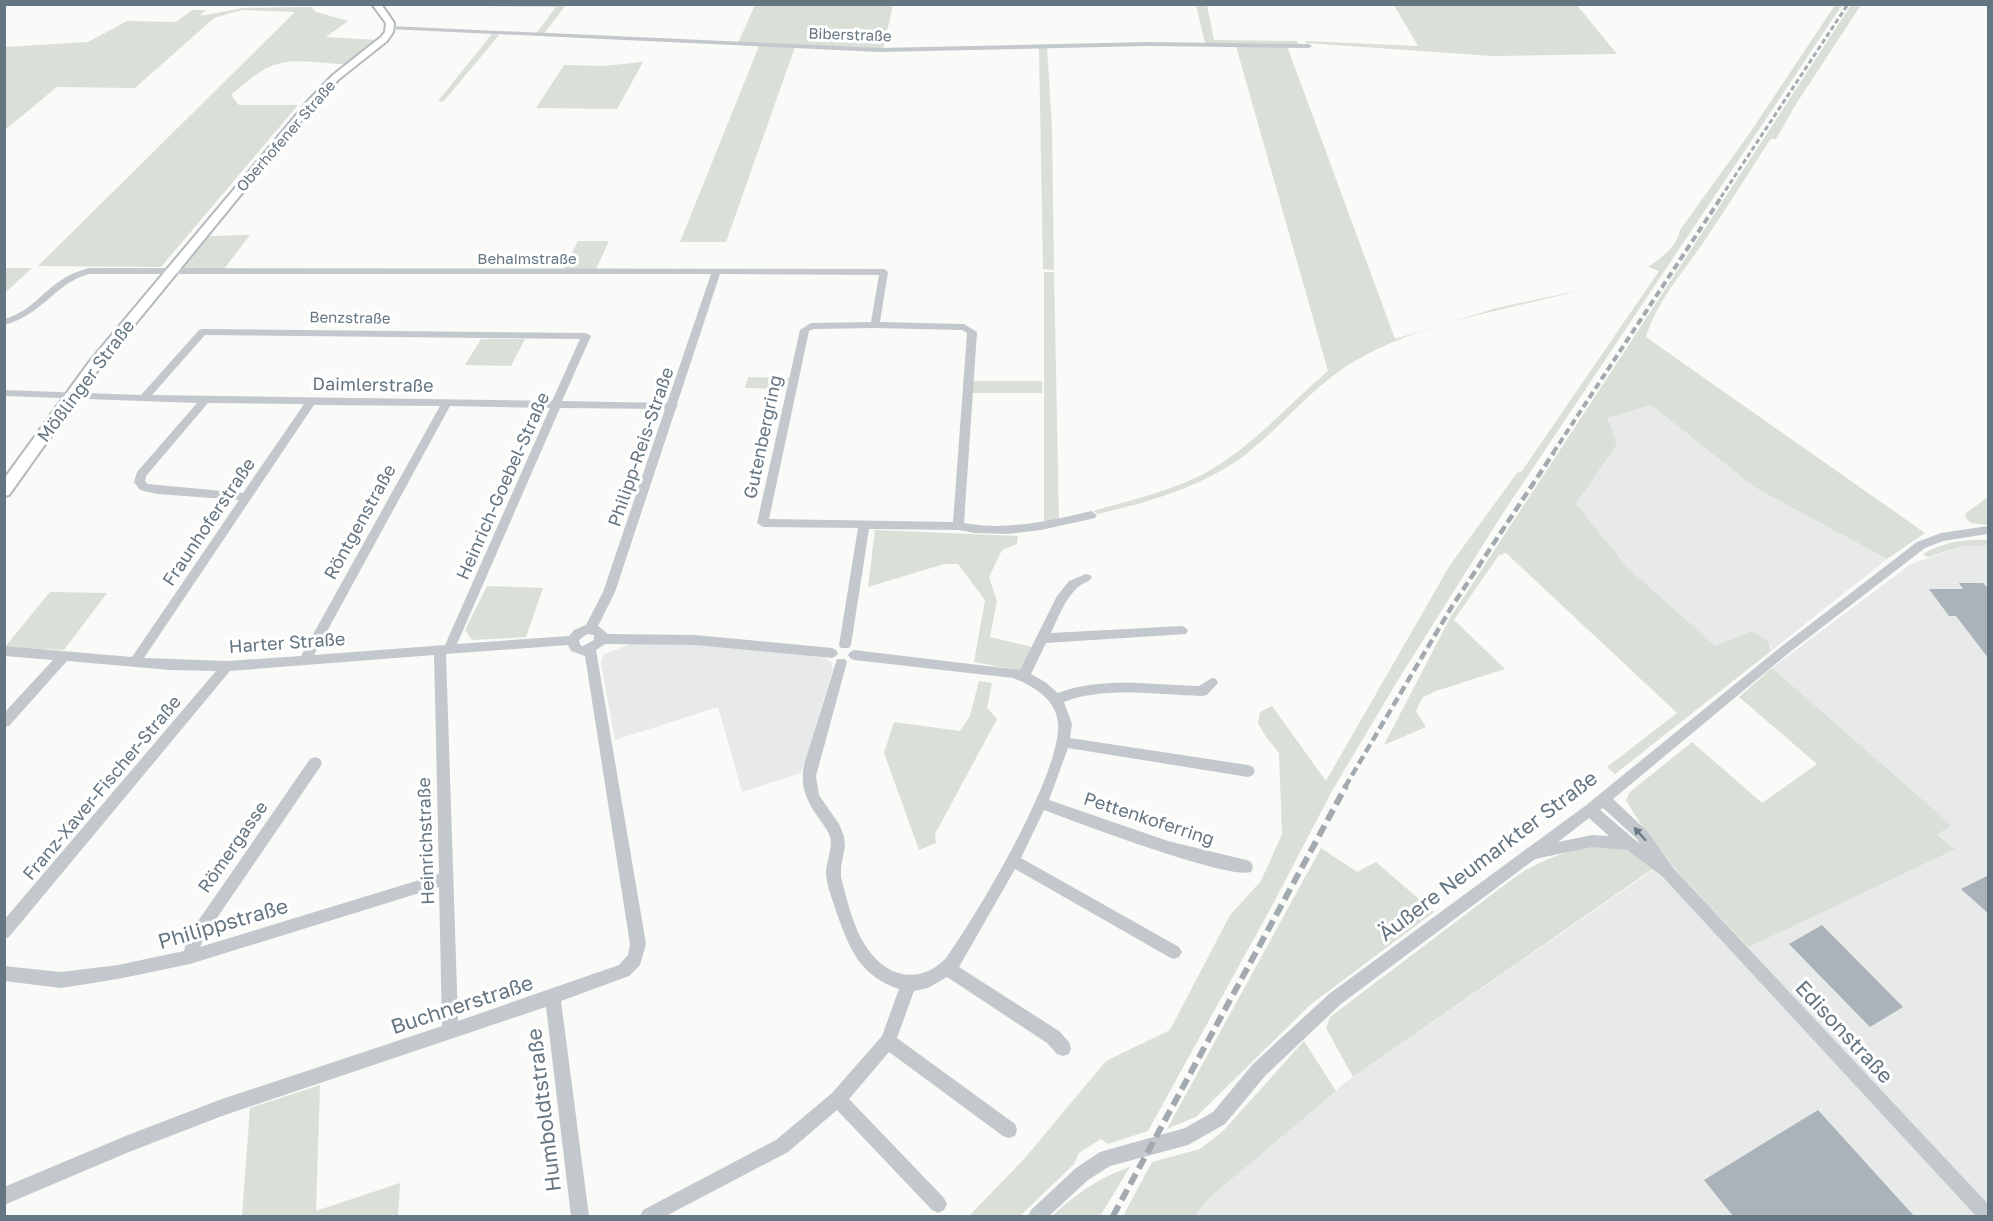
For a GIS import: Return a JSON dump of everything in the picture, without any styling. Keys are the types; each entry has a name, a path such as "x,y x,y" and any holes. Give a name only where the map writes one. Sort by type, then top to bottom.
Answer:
{"street":[{"path":"376,4 388,18 390,28"},
{"name":"Biberstraße","path":"390,28 880,50 1148,44 1310,46"},
{"name":"Oberhofener Straße","path":"171,273 311,103 336,77 384,39 390,28"},
{"name":"Behaimstraße","path":"4,322 19,318 72,275 79,272 884,272 875,326"},
{"name":"Mößlinger Straße","path":"6,487 73,394 171,273"},
{"name":"Philipp-Reis-Straße","path":"590,629 609,592 716,273"},
{"name":"Gutenbergring","path":"958,526 972,332 964,327 811,326 805,330 763,523 958,526 1006,531 1035,529 1090,515"},
{"name":"Benzstraße","path":"144,398 202,332 586,336"},
{"name":"Heinrich-Goebel-Straße","path":"445,650 558,404 586,336"},
{"name":"Daimlerstraße","path":"4,393 205,400 673,405"},
{"path":"205,400 141,475 139,482 144,488 158,490 248,497"},
{"name":"Fraunhoferstraße","path":"135,662 312,401"},
{"name":"Röntgenstraße","path":"305,659 447,403"},
{"path":"573,640 575,648 579,650 596,644 695,640 849,660 864,525"},
{"name":"Äußere Neumarkter Straße","path":"1037,1216 1075,1180 1106,1158 1172,1141 1195,1132 1219,1118 1259,1070 1335,999 1590,810 1786,649 1892,569 1921,544 1941,537 1989,530"},
{"name":"Äußere Neumarkter Straße","path":"1973,533 1989,535"},
{"path":"1024,676 1068,589 1086,578"},
{"path":"590,629 599,632 596,644"},
{"name":"Harter Straße","path":"4,651 135,662 227,666 573,640 579,632 590,629"},
{"path":"1042,638 1182,631"},
{"name":"Buchnerstraße","path":"4,1196 160,1130 252,1096 553,998 624,971 632,964 637,956 638,944 596,644"},
{"name":"Heinrichstraße","path":"445,650 450,1031"},
{"path":"836,657 810,767 810,791 836,832 838,847 834,874 858,946 873,967 885,975 908,985 928,980 947,968 996,892 1041,803 1063,742 1065,725 1057,699 1051,692 1024,676 1002,670 850,650"},
{"path":"4,722 64,656"},
{"name":"Franz-Xaver-Fischer-Straße","path":"4,932 227,666"},
{"path":"1057,699 1064,695 1090,690 1202,691 1212,683"},
{"path":"1063,742 1248,771"},
{"name":"Römergasse","path":"190,957 193,942 201,929 315,763"},
{"name":"Edisonstraße","path":"1604,799 1642,835 1670,874 1989,1216"},
{"name":"Pettenkoferring","path":"1041,803 1168,849 1203,859 1246,867"},
{"name":"Edisonstraße","path":"1590,810 1632,847 1670,874"},
{"path":"1530,854 1592,841 1632,847"},
{"path":"1012,860 1174,952"},
{"name":"Philippstraße","path":"4,973 61,980 118,972 190,957 447,878"},
{"path":"947,968 1053,1037 1063,1048"},
{"path":"649,1216 782,1146 838,1099 888,1041 908,985"},
{"name":"Humboldtstraße","path":"553,998 580,1216"},
{"path":"888,1041 1010,1130"},
{"path":"838,1099 938,1204"}],"shaded area":[{"path":"1576,4 1617,54 1493,56 1306,43 1306,41 1418,46 1394,5"},
{"path":"397,5 566,5 543,35 535,35 556,7"},
{"path":"755,5 893,5 883,49 738,43"},
{"path":"1196,5 1207,5 1214,40 1297,41 1298,44 1205,43"},
{"path":"1835,5 1842,5 1503,513 1398,680 1332,791 1273,904 1148,1131 1108,1144 1101,1139 1079,1153 1074,1164 1020,1216 969,1216 1025,1158 1106,1061 1170,1030 1230,915 1261,881 1282,834 1279,753 1258,723 1260,712 1272,706 1326,781 1450,565 1517,473 1522,471 1659,271 1648,267 1676,242 1680,230 1749,134"},
{"path":"1851,5 1861,5 1796,104 1776,139 1771,139 1766,146 1671,288 1656,312 1646,337 1925,533 1887,559 1756,488 1651,405 1607,418 1617,444 1576,504 1628,568 1715,646 1751,631 1768,641 1771,651 1615,774 1607,767 1677,713 1506,553 1499,555 1454,620 1505,669 1423,697 1416,711 1426,727 1384,745 1450,618"},
{"path":"311,7 316,12 348,21 326,37 377,40 348,64 294,61 274,65 256,75 231,95 239,105 298,105 161,267 38,266 295,12 242,10 214,18 135,88 57,87 5,130 5,47 88,42 127,21 176,22 192,10 206,10 200,16 243,8"},
{"path":"492,34 499,35 443,102 438,101"},
{"path":"759,46 795,47 726,242 680,242"},
{"path":"1236,46 1287,46 1395,339 1441,325 1389,344 1347,366 1317,389 1260,443 1211,476 1193,485 1136,504 1098,514 1093,511 1194,479 1224,462 1255,438 1328,371"},
{"path":"1047,47 1052,128 1054,270 1043,269 1039,48"},
{"path":"643,62 617,109 536,108 564,65 602,66"},
{"path":"250,235 224,269 180,269 208,236"},
{"path":"578,241 609,241 596,269 564,269"},
{"path":"5,268 32,268 5,293"},
{"path":"1044,272 1054,272 1059,521 1044,524"},
{"path":"1577,291 1441,325 1497,308"},
{"path":"481,339 525,339 511,366 465,365"},
{"path":"748,377 789,378 786,389 745,388"},
{"path":"973,381 1042,381 1042,393 973,393"},
{"path":"1651,405 1756,488 1887,559 1771,651 1772,647 1751,631 1715,647 1628,568 1576,504 1617,444 1606,418"},
{"path":"1988,497 1988,525 1971,523 1965,517 1966,513"},
{"path":"875,530 1018,536 1017,544 1002,550 989,577 997,601 990,637 1032,647 1021,671 974,662 985,600 958,564 944,564 868,587"},
{"path":"1988,540 1988,545 1962,546 1928,557 1923,554 1955,542"},
{"path":"1988,545 1988,1216 1195,1216 1209,1198 1346,1082 1669,859 1749,947 1954,848 1937,833 1938,813 1772,668 1911,564 1962,546"},
{"path":"487,586 543,588 526,637 472,640 465,630"},
{"path":"50,592 107,593 64,650 5,647"},
{"path":"679,643 800,654 825,658 831,662 833,669 801,773 742,792 718,707 615,740 601,664 603,655 630,644"},
{"path":"1772,668 1938,813 1951,826 1937,834 1955,849 1749,947 1667,859 1626,800 1630,792 1692,742 1762,803 1817,764 1739,697"},
{"path":"979,681 992,683 987,708 997,719 935,834 936,843 919,850 884,753 894,722 960,731 970,716"},
{"path":"1599,845 1629,851 1654,868 1353,1077 1326,1028 1330,1017 1519,874 1558,855"},
{"path":"1321,848 1357,872 1376,862 1434,912 1310,1005 1196,1117 1167,1129"},
{"path":"1304,1041 1336,1091 1209,1198 1195,1216 1123,1216 1152,1162 1200,1149 1223,1131"},
{"path":"320,1085 316,1211 400,1183 398,1216 242,1216 250,1108"},
{"path":"1130,1167 1100,1216 1052,1216 1088,1187"}],"building":[{"path":"1959,583 1983,583 1989,589 1989,659 1956,616 1949,616 1929,589 1963,589"},
{"path":"1989,875 1989,914 1961,889"},
{"path":"1822,925 1903,1007 1870,1027 1789,944"},
{"path":"1818,1110 1914,1216 1733,1216 1704,1180"}],"railway":[{"path":"1721,197 1848,4"},
{"path":"1553,453 1722,196"},
{"path":"1345,787 1451,608 1554,452"},
{"path":"1113,1216 1346,786"}]}
